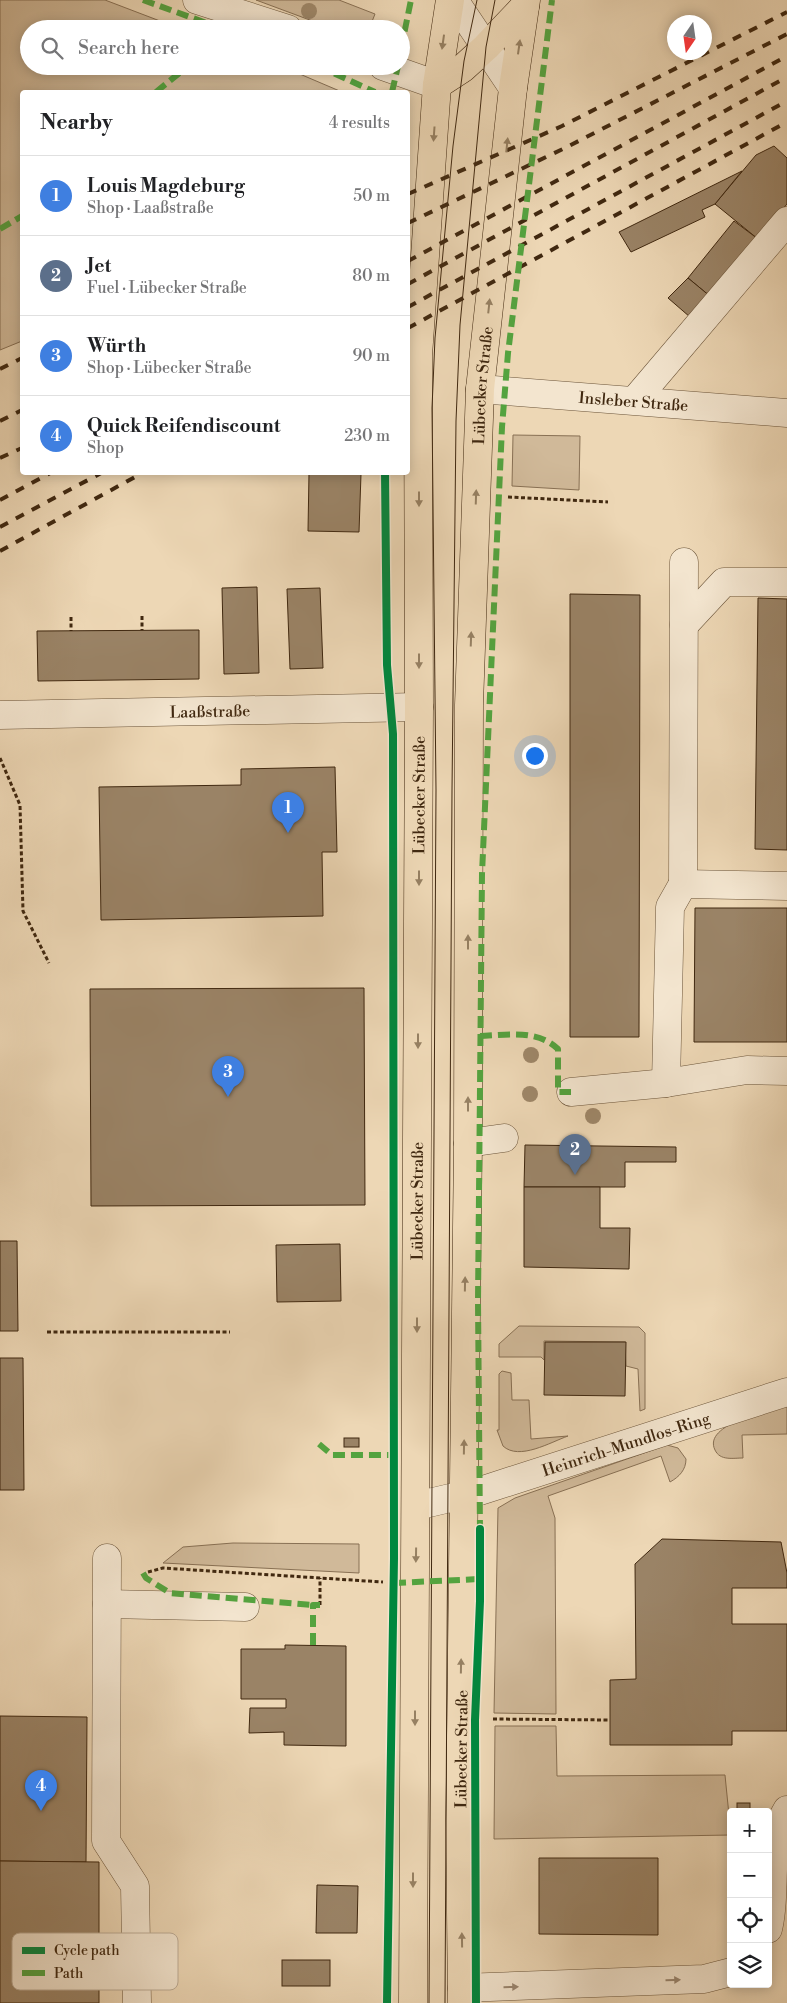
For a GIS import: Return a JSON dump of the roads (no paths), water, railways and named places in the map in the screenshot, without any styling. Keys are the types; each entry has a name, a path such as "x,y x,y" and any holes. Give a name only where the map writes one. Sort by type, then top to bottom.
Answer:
{"main road":[{"name":"Lübecker Straße","path":"413,2003 419,707 418,356 437,85 450,0"},
{"name":"Lübecker Straße","path":"462,1996 460,1820 468,1143 469,705 480,389 513,88 526,3"},
{"path":"437,85 463,68 486,47 526,3"}],"street":[{"path":"197,0 260,20"},
{"path":"454,0 513,88"},
{"path":"409,75 437,85"},
{"path":"635,400 787,221"},
{"name":"Insleber Straße","path":"480,389 787,413"},
{"path":"666,1083 670,906 683,884 684,562"},
{"path":"684,624 724,582 787,582"},
{"name":"Laaßstraße","path":"0,715 419,707"},
{"path":"683,884 787,886"},
{"path":"571,1092 666,1083 747,1070 787,1071"},
{"path":"468,1143 504,1138"},
{"name":"Heinrich-Mundlos-Ring","path":"463,1496 787,1392"},
{"path":"416,1506 463,1496"},
{"path":"107,1558 106,1841 135,1886 136,1933"},
{"path":"107,1604 245,1607"},
{"path":"772,1904 776,1839 787,1810"},
{"path":"462,1996 704,1978 727,1973"},
{"path":"137,1990 137,2003"}],"tram line":[{"path":"429,2003 436,790 432,408 435,338 453,146 464,61 477,0"},
{"path":"445,2003 456,421 460,325 486,47 495,0"}],"railway":[{"path":"410,193 562,126 787,12"},
{"path":"410,222 565,148 787,34"},
{"path":"410,260 787,56"},
{"path":"410,283 787,77"},
{"path":"410,306 787,101"},
{"path":"410,327 787,122"},
{"path":"0,369 20,359"},
{"path":"0,421 20,411"},
{"path":"0,458 20,449"},
{"path":"0,500 46,475"},
{"path":"0,527 97,475"},
{"path":"0,551 139,475"}],"place":[{"name":"Louis Magdeburg","path":"288,833"},
{"name":"Würth","path":"228,1097"},
{"name":"Jet","path":"575,1175"},
{"name":"Quick Reifendiscount","path":"41,1811"}]}
